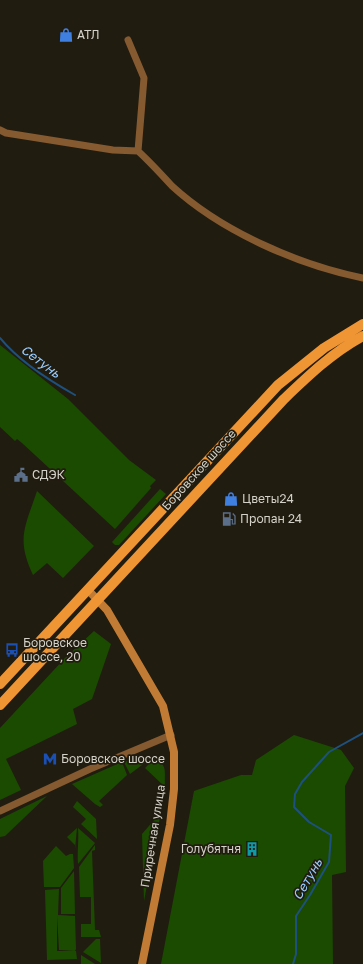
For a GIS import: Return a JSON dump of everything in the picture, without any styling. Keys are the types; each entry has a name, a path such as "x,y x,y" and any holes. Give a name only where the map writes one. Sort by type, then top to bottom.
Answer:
{"main road":[{"name":"Боровское шоссе","path":"0,684 89,591 278,385 324,348 362,323"},
{"name":"Боровское шоссе","path":"0,705 247,436 319,367 352,342 363,336"}],"street":[{"path":"128,40 144,78 138,151"},
{"path":"0,130 9,133 113,150 138,151 173,186 215,218 301,261 331,271 363,278"},
{"name":"Приречная улица","path":"89,591 107,610 163,706 172,735 174,775 170,825 142,964"},
{"path":"0,811 77,774 172,735"}],"green space":[{"path":"0,345 68,399 129,460 156,480 150,486 151,488 115,529 22,443 17,439 15,441 0,427"},
{"path":"160,489 166,494 119,545 115,545 112,542"},
{"path":"37,491 94,546 63,578 47,563 33,575 28,563 25,552 24,533"},
{"path":"94,631 111,644 92,699 73,709 77,724 6,759 21,790 0,800 0,728 65,658"},
{"path":"294,735 341,750 354,768 345,786 346,872 332,875 333,964 161,964 194,791 241,775 252,775 256,760"},
{"path":"148,755 146,762 130,774 124,762"},
{"path":"150,758 160,762 163,765 165,772 165,787 145,768 148,765"},
{"path":"122,762 127,775 99,801 103,805 100,807 72,784"},
{"path":"47,796 5,836 0,837 0,819"},
{"path":"77,801 96,819 97,839 81,824 86,819 73,807"},
{"path":"161,812 144,901 142,834"},
{"path":"77,828 75,849 75,845 67,837"},
{"path":"78,828 95,843 78,864 78,837"},
{"path":"95,845 95,850 92,851 95,930 99,930 101,937 81,937 81,924 91,924 91,897 80,897 79,867"},
{"path":"56,846 66,856 73,854 74,868 60,887 44,887 43,861"},
{"path":"74,871 75,914 61,914 61,888"},
{"path":"59,889 58,915 75,916 75,951 77,959 47,960 45,890","holes":["57,916 59,950 75,951 57,951"]},
{"path":"96,939 100,939 101,963 83,952"},
{"path":"81,955 95,964 81,964"}],"waterway":[{"name":"Сетунь","path":"0,338 35,370 75,395"},
{"name":"Сетунь","path":"293,964 296,954 296,916 329,862 331,835 309,822 294,807 295,794 302,782 329,752 363,733"}],"place":[{"name":"АТЛ","path":"66,35"},
{"name":"СДЭК","path":"21,475"},
{"name":"Цветы24","path":"231,499"},
{"name":"Пропан 24","path":"229,519"},
{"name":"Боровское шоссе, 20","path":"12,650"},
{"name":"Боровское шоссе","path":"50,759"},
{"name":"Голубятня","path":"252,849"}]}
